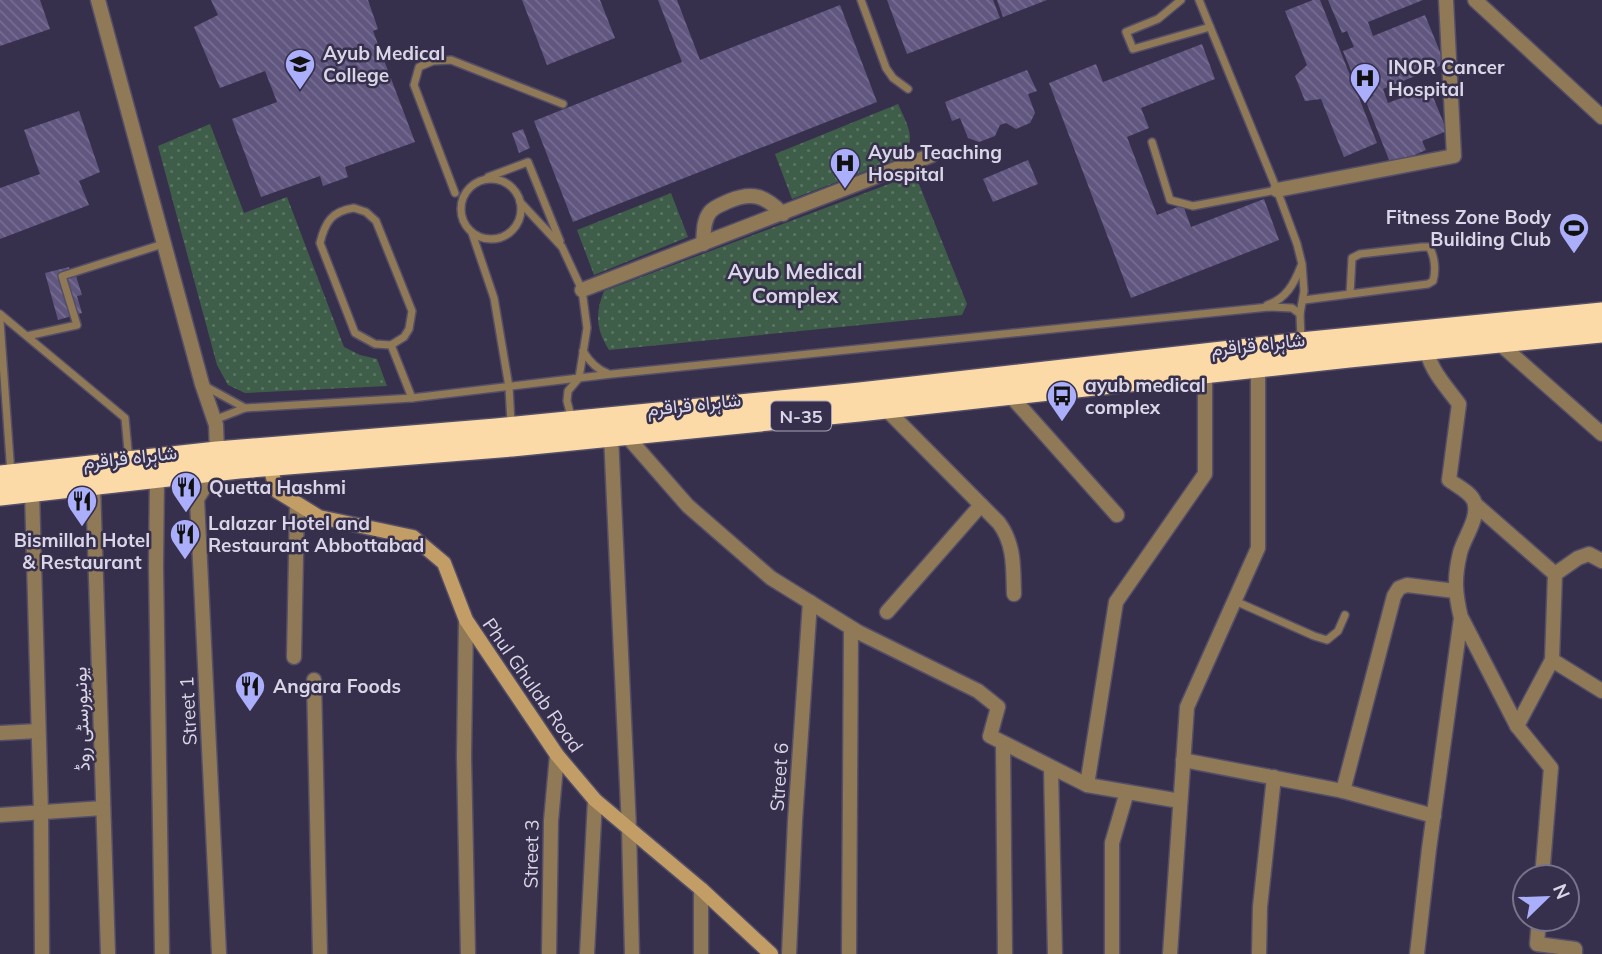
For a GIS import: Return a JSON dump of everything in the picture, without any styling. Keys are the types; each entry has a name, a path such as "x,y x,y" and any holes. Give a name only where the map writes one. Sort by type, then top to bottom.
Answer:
{"highway":[{"name":"شاہراہ قراقرم","path":"0,495 157,477 216,462 511,428 1426,340 1602,313"},
{"name":"شاہراہ قراقرم","path":"1426,340 1499,343 1602,332"},
{"name":"شاہراہ قراقرم","path":"5,475 129,461 216,462 270,467 618,435 1258,367 1302,353"}],"street":[{"path":"97,0 214,420 216,462"},
{"path":"1277,190 1454,156 1446,0"},
{"path":"1475,0 1602,117"},
{"path":"582,290 932,155"},
{"path":"703,244 704,224 709,212 716,206 745,195 764,200 783,214"},
{"path":"1426,340 1435,372 1459,404 1449,480 1471,496 1475,504 1555,574"},
{"path":"1499,343 1602,434"},
{"path":"1170,954 1187,707 1258,548 1258,367"},
{"path":"1087,785 1116,602 1205,474 1205,373"},
{"path":"1009,394 1117,515"},
{"path":"885,408 999,523 1012,547 1014,594"},
{"path":"618,435 688,506 771,579 851,628 978,691 998,707 989,736 1087,785 1180,801"},
{"path":"618,435 632,954"},
{"name":"Street 1","path":"216,462 197,499 219,954"},
{"name":"Phul Ghulab Road","path":"270,467 277,491 319,517 413,537 444,563 466,620 557,755 595,800 701,889 771,954"},
{"path":"157,477 162,954"},
{"name":"یونیورسٹی روڈ","path":"93,484 108,954"},
{"path":"32,491 42,954"},
{"path":"294,657 297,503"},
{"path":"1475,504 1474,518 1461,551 1455,590 1461,618 1517,726 1551,768 1543,863"},
{"path":"887,612 981,505"},
{"path":"1555,574 1578,558 1589,554 1602,561"},
{"path":"1517,726 1552,660 1555,574"},
{"path":"1343,791 1394,596 1399,587 1407,585 1455,590"},
{"name":"Street 6","path":"789,954 810,602"},
{"path":"1417,954 1461,618"},
{"path":"466,620 464,756 468,954"},
{"path":"849,954 851,628"},
{"path":"1552,660 1602,691"},
{"path":"314,680 320,954"},
{"path":"0,733 38,731"},
{"path":"1003,743 1005,954"},
{"name":"Street 3","path":"549,954 551,821 557,755"},
{"path":"1183,760 1343,791 1434,816"},
{"path":"1051,768 1055,954"},
{"path":"1259,954 1274,777"},
{"path":"1112,954 1112,843 1127,792"},
{"path":"587,954 595,800"},
{"path":"0,815 103,808"},
{"path":"701,889 701,954"},
{"path":"1538,933 1537,944 1575,949 1575,954"}],"lane":[{"path":"861,0 886,68 893,78 908,89"},
{"path":"1181,0 1158,19 1126,32 1133,49 1210,27"},
{"path":"1199,0 1277,190 1302,264 1302,353"},
{"path":"455,193 414,85 419,67 433,61 452,60 563,104"},
{"path":"1152,142 1170,200 1193,206 1277,190"},
{"path":"511,428 509,387 494,298 472,233 464,223 460,211 461,200 466,190 474,183 528,162 582,290 587,328 579,378 568,391 567,401 573,421"},
{"path":"485,179 496,178 514,189 520,202 562,247"},
{"path":"472,233 484,239 496,239 508,234 521,214 520,202"},
{"path":"354,208 366,212 376,221 412,311 410,329 404,337 391,345 375,344 355,333 320,243 330,217 341,210 354,208"},
{"path":"27,336 77,325 62,276 163,244"},
{"path":"1304,300 1428,284 1433,281 1435,274 1432,252 1429,247 1422,247 1360,254 1352,258 1350,294"},
{"path":"1259,308 1282,298 1291,288 1302,264"},
{"path":"214,420 245,408 412,398 612,374 1259,308 1281,306 1292,308 1300,314"},
{"path":"0,314 125,418 129,461"},
{"path":"0,321 5,475"},
{"path":"391,345 412,398"},
{"path":"583,350 588,360 600,370 612,374"},
{"path":"202,384 245,408"},
{"path":"1235,600 1327,640 1338,631 1345,615"}],"green space":[{"path":"898,104 910,138 903,157 792,199 775,154"},
{"path":"210,124 244,213 287,197 344,347 377,359 387,386 245,393 228,385 217,365 158,146"},
{"path":"905,178 919,184 967,304 962,315 609,350 605,343 598,321 604,291"},
{"path":"671,193 688,237 594,275 577,230"}],"building":[{"path":"0,0 40,0 50,29 0,46"},
{"name":"Ayub Medical College","path":"211,0 368,0 378,29 373,31 415,142 345,167 348,177 323,186 320,176 261,197 232,119 277,102 265,71 220,88 194,27 218,15"},
{"path":"522,0 600,0 615,38 547,65"},
{"path":"658,0 677,0 700,60 840,5 877,102 573,222 534,121 682,62"},
{"path":"887,0 993,0 1000,18 907,54"},
{"path":"997,0 1047,0 1003,17"},
{"path":"1320,0 1377,143 1344,157 1321,99 1305,101 1295,76 1307,65 1285,11"},
{"path":"1328,0 1423,0 1368,22 1373,36 1425,15 1445,64 1383,89 1388,103 1429,87 1447,131 1422,141 1426,150 1391,165 1365,99 1373,96 1367,81 1357,85 1343,51 1354,47 1347,31 1342,33"},
{"path":"1202,44 1215,79 1141,108 1149,128 1127,137 1157,215 1183,205 1191,227 1264,199 1279,240 1131,298 1049,83 1096,64 1103,82"},
{"path":"1027,70 1037,91 1028,94 1035,113 1030,123 1016,129 1006,123 1000,125 995,136 979,142 968,138 960,118 952,121 945,102"},
{"path":"79,111 100,172 79,181 89,205 0,239 0,188 40,174 24,130"},
{"path":"523,129 530,148 519,153 512,133"},
{"path":"1028,160 1038,184 993,202 983,179"},
{"path":"69,267 72,277 76,276 82,295 77,296 82,313 58,320 45,273"}],"place":[{"name":"Ayub Medical College","path":"300,91"},
{"name":"INOR Cancer Hospital","path":"1365,105"},
{"name":"Ayub Teaching Hospital","path":"845,190"},
{"name":"Fitness Zone Body Building Club","path":"1574,255"},
{"name":"ayub medical complex","path":"1062,423"},
{"name":"Quetta Hashmi","path":"186,514"},
{"name":"Bismillah Hotel & Restaurant","path":"82,528"},
{"name":"Lalazar Hotel and Restaurant Abbottabad","path":"185,561"},
{"name":"Angara Foods","path":"250,713"}],"district":[{"name":"Ayub Medical Complex","path":"795,283"}]}
